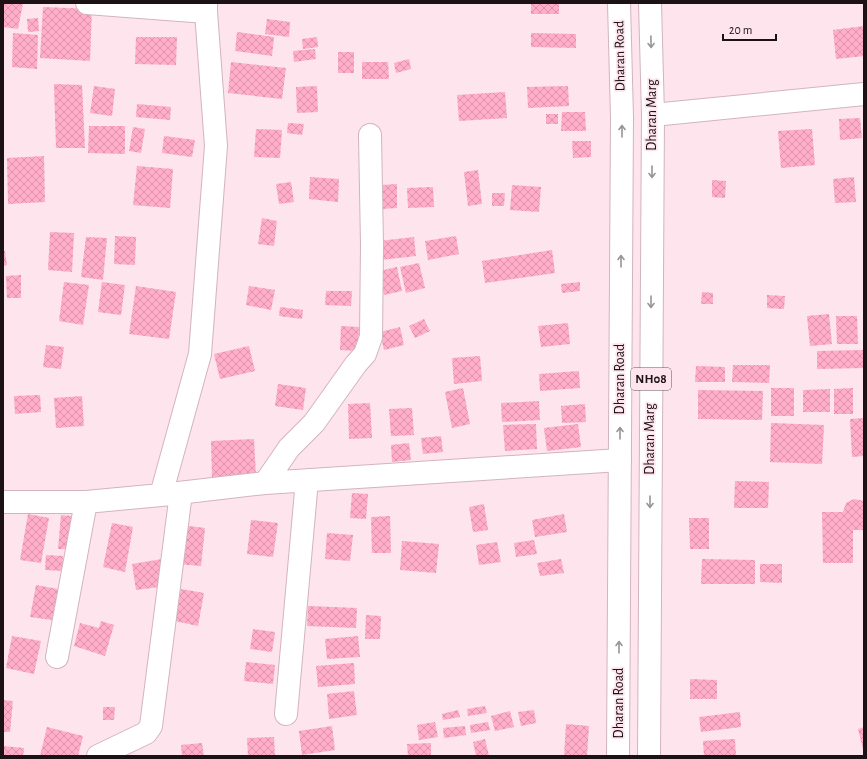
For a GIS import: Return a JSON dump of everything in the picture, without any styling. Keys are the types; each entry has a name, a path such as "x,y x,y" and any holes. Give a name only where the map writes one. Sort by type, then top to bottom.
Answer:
{"street":[{"path":"87,3 206,7 216,146 200,354 171,494 151,726 146,733 98,756"},
{"name":"Dharan Road","path":"618,756 622,118 619,3"},
{"name":"Dharan Marg","path":"649,756 650,395 653,115 650,3"},
{"path":"653,115 864,94"},
{"path":"265,483 289,448 314,423 356,364 365,354 371,336 372,245 370,135"},
{"path":"620,396 650,395"},
{"path":"3,502 86,502 265,483 620,460"},
{"path":"286,714 307,480"},
{"path":"57,657 86,502"}],"building":[{"path":"3,3 23,3 18,29 3,27"},
{"path":"531,3 559,3 559,14 531,14"},
{"path":"43,7 92,9 90,61 40,58"},
{"path":"38,18 39,31 28,32 27,19"},
{"path":"267,19 290,22 289,37 265,34"},
{"path":"864,26 864,56 836,59 833,30"},
{"path":"237,32 274,37 272,56 235,51"},
{"path":"13,33 38,35 37,69 12,67"},
{"path":"531,33 576,34 576,48 531,47"},
{"path":"136,37 177,37 176,65 135,64"},
{"path":"317,37 318,47 303,49 302,39"},
{"path":"315,49 316,59 294,62 293,51"},
{"path":"338,52 354,52 354,73 338,73"},
{"path":"409,59 411,69 396,73 394,63"},
{"path":"231,62 286,68 282,99 228,93"},
{"path":"362,62 388,62 389,79 362,79"},
{"path":"54,84 82,85 85,148 56,148"},
{"path":"94,86 115,89 112,116 90,113"},
{"path":"317,86 318,112 297,113 296,87"},
{"path":"568,86 569,106 528,108 527,87"},
{"path":"505,92 507,118 459,121 457,95"},
{"path":"137,104 171,107 170,120 136,117"},
{"path":"562,112 585,112 586,131 561,131"},
{"path":"546,114 558,114 558,124 546,124"},
{"path":"860,118 862,138 840,140 839,119"},
{"path":"288,123 304,124 302,135 287,133"},
{"path":"89,126 125,126 125,154 88,153"},
{"path":"133,127 145,129 141,153 129,151"},
{"path":"256,129 282,130 280,158 254,157"},
{"path":"812,129 815,165 781,168 778,131"},
{"path":"164,136 195,140 192,157 162,153"},
{"path":"572,141 591,141 591,157 573,158"},
{"path":"44,156 45,202 8,204 7,158"},
{"path":"137,166 173,169 170,208 133,205"},
{"path":"478,170 482,204 468,206 464,172"},
{"path":"310,177 339,179 338,202 309,199"},
{"path":"854,177 856,202 835,203 833,179"},
{"path":"712,180 726,181 725,198 712,197"},
{"path":"291,182 294,202 279,204 276,184"},
{"path":"397,184 397,208 382,209 382,185"},
{"path":"512,185 541,187 539,212 510,210"},
{"path":"433,187 434,207 408,208 407,188"},
{"path":"492,193 505,193 504,206 492,206"},
{"path":"262,218 277,221 274,246 258,244"},
{"path":"50,232 74,233 72,272 48,270"},
{"path":"115,236 136,237 135,265 114,264"},
{"path":"456,236 459,254 428,260 425,241"},
{"path":"86,237 107,238 103,280 81,277"},
{"path":"414,237 416,256 381,260 379,241"},
{"path":"552,250 555,273 485,283 482,261"},
{"path":"3,251 5,251 7,265 3,266"},
{"path":"419,263 425,288 406,293 400,267"},
{"path":"397,267 402,291 384,295 379,271"},
{"path":"21,275 21,298 7,298 6,276"},
{"path":"64,282 89,285 83,325 59,321"},
{"path":"102,282 125,285 121,315 98,312"},
{"path":"580,282 580,291 562,293 561,284"},
{"path":"136,286 176,292 169,339 129,334"},
{"path":"249,286 275,290 271,310 246,305"},
{"path":"326,291 352,291 351,306 325,305"},
{"path":"702,292 713,293 713,304 701,304"},
{"path":"767,295 785,296 784,309 767,308"},
{"path":"280,307 303,310 302,319 279,316"},
{"path":"829,314 832,344 810,346 807,316"},
{"path":"836,316 857,316 858,344 837,344"},
{"path":"424,319 430,331 415,338 409,326"},
{"path":"568,323 570,344 541,347 538,326"},
{"path":"341,326 359,327 358,351 340,350"},
{"path":"400,327 404,345 384,350 380,332"},
{"path":"46,345 64,347 61,369 43,367"},
{"path":"249,346 255,371 220,379 214,354"},
{"path":"864,350 864,368 817,369 817,351"},
{"path":"480,356 482,381 454,384 452,358"},
{"path":"733,365 770,365 769,383 732,382"},
{"path":"696,366 725,367 725,382 695,382"},
{"path":"579,371 580,388 540,391 539,374"},
{"path":"278,384 306,388 303,410 275,406"},
{"path":"463,388 470,424 452,428 445,392"},
{"path":"771,388 794,388 794,416 771,416"},
{"path":"853,388 853,414 834,414 834,389"},
{"path":"830,389 830,412 803,412 803,390"},
{"path":"698,390 763,391 762,420 698,419"},
{"path":"40,395 41,412 15,414 14,396"},
{"path":"82,396 84,426 56,428 54,398"},
{"path":"539,401 540,420 502,422 501,403"},
{"path":"370,403 372,438 349,439 348,404"},
{"path":"585,404 586,422 562,423 561,406"},
{"path":"412,408 414,435 391,436 389,409"},
{"path":"864,418 864,456 852,457 850,419"},
{"path":"771,423 824,425 822,464 770,462"},
{"path":"536,424 537,449 505,451 503,425"},
{"path":"578,424 581,447 547,451 544,428"},
{"path":"441,436 443,452 423,454 421,438"},
{"path":"254,439 256,475 212,477 211,441"},
{"path":"409,443 411,460 392,462 391,445"},
{"path":"735,481 769,482 768,508 734,508"},
{"path":"352,493 368,494 366,519 350,518"},
{"path":"854,499 864,501 864,530 853,530 853,563 823,563 822,512 843,512 846,503"},
{"path":"484,504 488,530 473,532 469,507"},
{"path":"28,514 49,518 41,563 20,560"},
{"path":"564,514 567,532 535,537 532,520"},
{"path":"61,515 72,516 70,549 58,549"},
{"path":"390,516 391,553 372,553 371,517"},
{"path":"689,518 709,518 709,549 690,549"},
{"path":"251,520 278,523 273,557 247,554"},
{"path":"112,523 133,527 125,572 103,567"},
{"path":"181,525 205,528 201,566 177,564"},
{"path":"327,533 353,535 350,561 325,559"},
{"path":"534,540 537,554 516,557 514,543"},
{"path":"402,541 439,544 436,573 400,570"},
{"path":"497,542 501,562 479,565 476,545"},
{"path":"46,555 63,556 62,571 45,570"},
{"path":"162,559 167,586 136,590 132,564"},
{"path":"561,559 564,573 540,576 537,563"},
{"path":"702,559 755,560 755,584 701,584"},
{"path":"760,564 782,564 782,583 760,582"},
{"path":"36,585 58,589 52,620 30,617"},
{"path":"181,589 204,593 198,626 175,621"},
{"path":"308,606 357,608 356,628 307,626"},
{"path":"366,615 381,616 380,639 365,639"},
{"path":"101,621 114,625 105,656 74,646 80,623 99,628"},
{"path":"253,629 275,632 272,652 250,649"},
{"path":"12,636 41,641 34,674 6,668"},
{"path":"358,636 360,657 327,659 325,639"},
{"path":"246,662 275,665 273,684 244,681"},
{"path":"354,663 355,684 318,687 316,666"},
{"path":"690,679 717,680 717,699 690,699"},
{"path":"354,691 357,715 329,719 327,694"},
{"path":"3,700 13,701 10,732 3,732"},
{"path":"485,706 487,713 468,716 467,709"},
{"path":"103,707 115,707 114,720 103,720"},
{"path":"458,710 460,717 443,720 442,714"},
{"path":"534,710 536,723 521,726 518,712"},
{"path":"510,711 514,727 495,731 491,716"},
{"path":"740,712 741,727 701,732 699,717"},
{"path":"435,722 438,737 419,740 417,725"},
{"path":"488,722 490,730 471,733 470,725"},
{"path":"566,724 589,726 587,756 564,756"},
{"path":"332,726 335,750 302,755 299,731"},
{"path":"465,726 466,735 444,738 443,728"},
{"path":"47,727 83,736 78,756 40,756"},
{"path":"864,727 864,748 863,749 858,729"},
{"path":"274,737 275,756 248,756 247,738"},
{"path":"485,739 489,756 476,756 473,742"},
{"path":"735,739 736,756 704,756 703,741"},
{"path":"202,743 204,756 182,756 181,745"},
{"path":"431,743 431,756 408,756 407,744"},
{"path":"3,746 24,748 23,756 3,756"}]}
